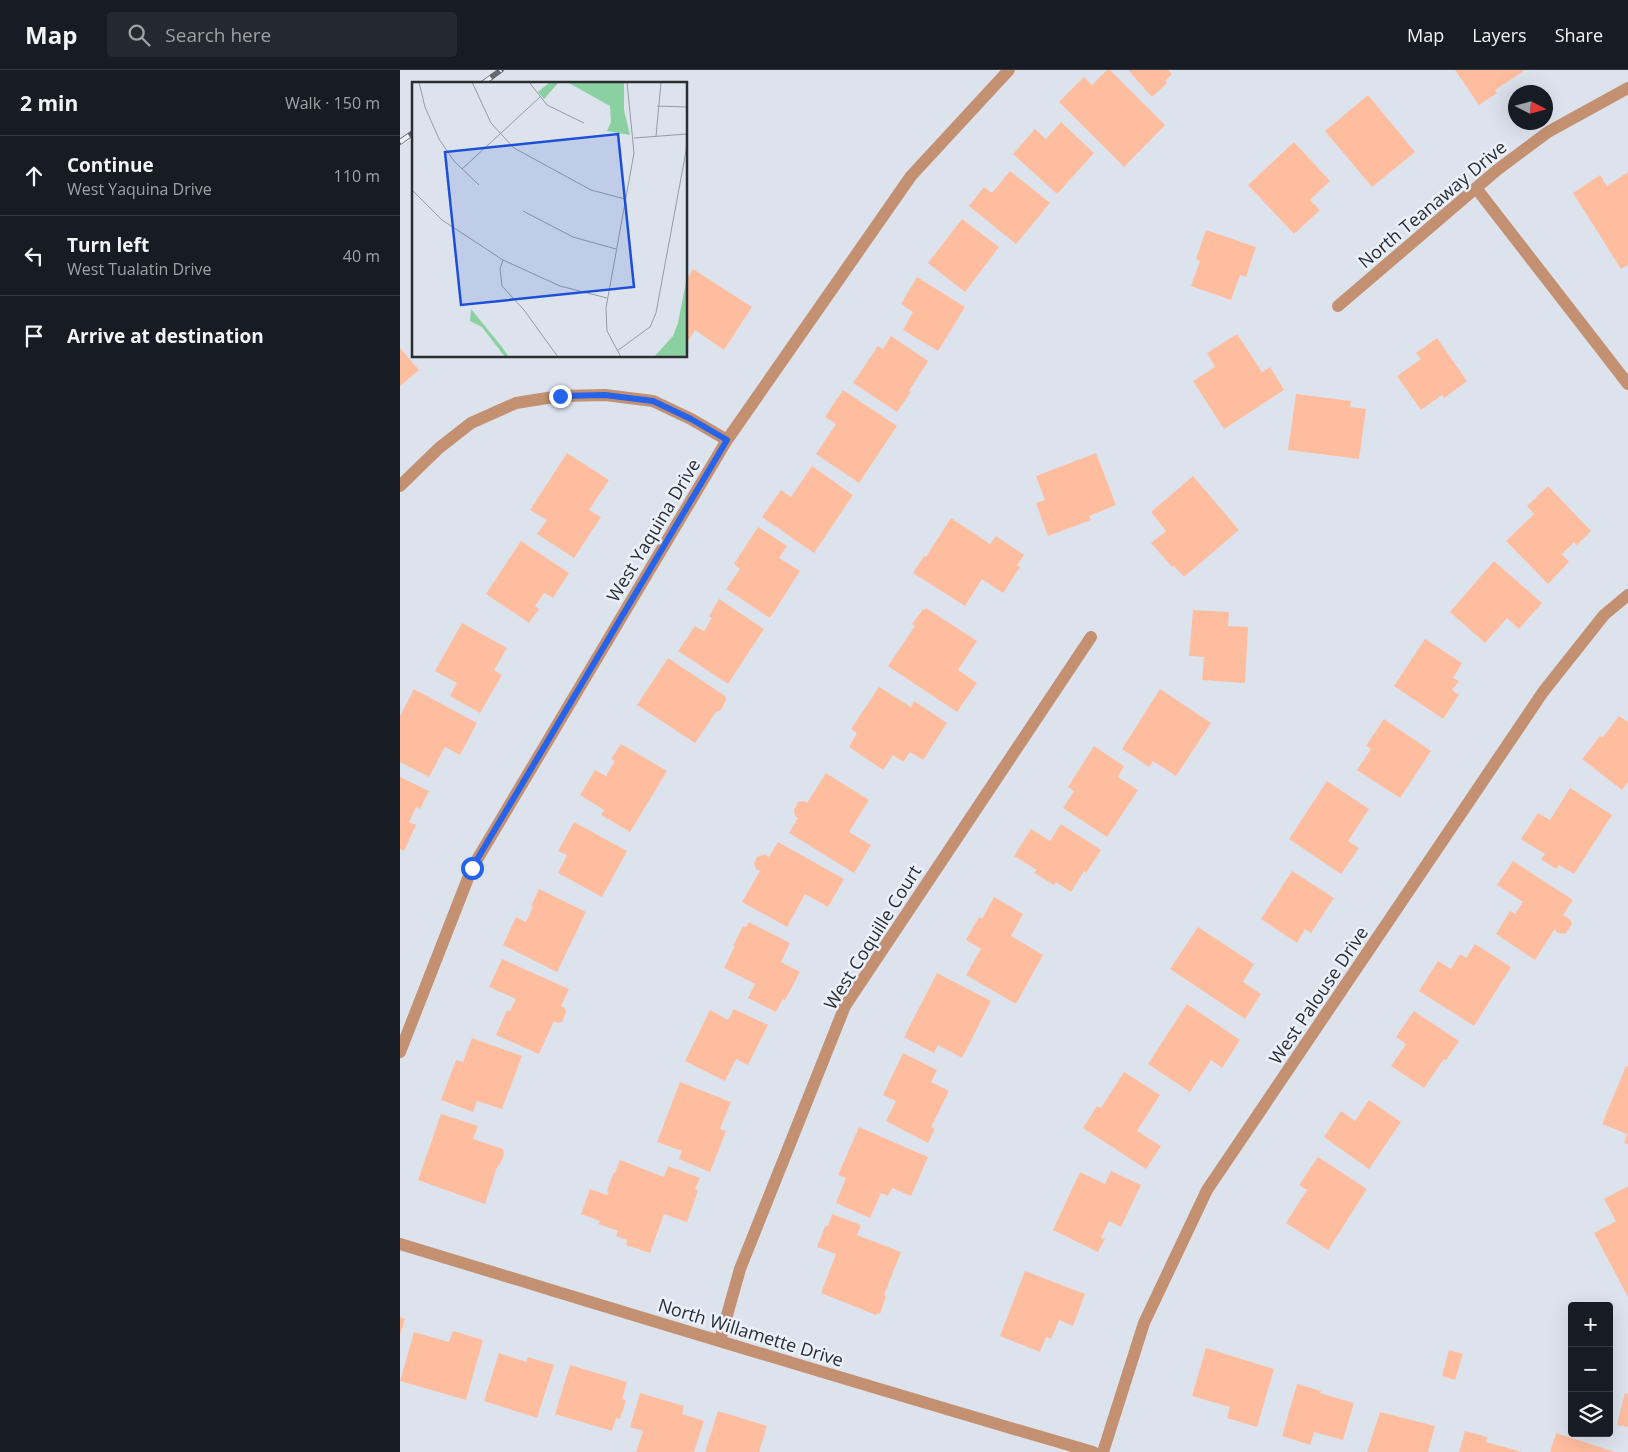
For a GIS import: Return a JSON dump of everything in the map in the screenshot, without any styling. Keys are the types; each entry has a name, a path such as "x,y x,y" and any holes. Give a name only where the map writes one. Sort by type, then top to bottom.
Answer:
{"street":[{"name":"West Yaquina Drive","path":"400,1052 472,868 727,440 911,176 1009,70"},
{"name":"North Teanaway Drive","path":"1338,306 1497,170 1548,132 1628,88"},
{"path":"1476,188 1628,384"},
{"path":"400,486 439,448 471,424 516,403 560,396 605,395 653,401 691,419 727,440"},
{"name":"West Palouse Drive","path":"1103,1452 1144,1324 1207,1190 1543,692 1604,616 1628,595"},
{"name":"West Coquille Court","path":"720,1340 740,1269 845,1006 1090,638"},
{"name":"North Willamette Drive","path":"400,1244 919,1402 1093,1452"}],"building":[{"path":"1107,70 1110,70 1165,125 1124,167 1059,102 1084,77 1092,85"},
{"path":"1128,70 1168,70 1172,74 1165,81 1167,83 1152,97"},
{"path":"1455,70 1525,70 1495,90 1497,93 1479,105"},
{"path":"1368,95 1415,152 1372,187 1325,131"},
{"path":"1061,122 1094,153 1057,194 1013,154 1035,129 1046,139"},
{"path":"1294,142 1330,181 1310,200 1320,210 1294,234 1248,185"},
{"path":"1010,171 1050,203 1016,244 969,206 984,187 992,193"},
{"path":"1628,172 1628,265 1621,269 1573,193 1600,175 1607,186"},
{"path":"962,219 999,247 965,292 928,263"},
{"path":"1206,230 1256,247 1246,277 1240,275 1231,300 1191,286 1200,261 1196,259"},
{"path":"693,269 752,307 724,350 695,330 688,341 688,277"},
{"path":"917,277 965,307 938,351 903,330 913,312 901,304"},
{"path":"1237,334 1262,372 1270,367 1284,390 1224,429 1193,381 1215,367 1207,353"},
{"path":"891,336 928,361 909,391 911,392 897,412 853,383 878,346 883,349"},
{"path":"1437,338 1467,381 1444,398 1442,395 1421,410 1397,376 1421,359 1416,353"},
{"path":"400,348 419,370 400,386"},
{"path":"843,390 897,426 859,483 816,454 836,424 825,417"},
{"path":"1296,394 1351,401 1350,407 1366,409 1359,459 1288,450"},
{"path":"567,453 609,480 589,510 601,517 574,558 537,534 547,520 530,510"},
{"path":"1096,453 1116,505 1089,516 1091,520 1048,536 1036,503 1045,500 1036,476"},
{"path":"812,466 853,495 814,553 762,517 781,490 791,497"},
{"path":"1193,476 1239,530 1184,577 1174,566 1172,567 1151,543 1166,531 1151,512"},
{"path":"1548,486 1591,531 1577,545 1574,542 1562,554 1569,562 1548,584 1506,541 1534,514 1527,506"},
{"path":"951,518 990,544 996,536 1024,555 1017,565 1020,567 1003,593 982,579 965,606 913,573 924,556 926,557"},
{"path":"758,527 787,546 779,558 800,571 770,618 726,589 740,569 734,564"},
{"path":"521,541 569,573 553,598 544,593 535,606 539,609 529,623 486,594"},
{"path":"1494,561 1542,603 1519,629 1507,618 1485,643 1450,612"},
{"path":"719,599 764,629 728,684 678,651 695,626 704,631 712,618 709,616"},
{"path":"926,608 977,641 958,670 977,683 957,712 888,666 915,626 912,624 923,609 925,610"},
{"path":"1193,610 1229,612 1228,626 1248,627 1245,683 1202,680 1204,657 1189,656"},
{"path":"462,623 507,648 494,670 502,675 480,713 450,696 457,683 435,671"},
{"path":"1425,639 1462,663 1453,678 1459,681 1452,690 1459,695 1443,719 1394,686"},
{"path":"668,658 725,696 726,700 721,710 716,712 695,743 637,705"},
{"path":"879,687 911,707 914,701 947,723 923,760 910,752 903,762 893,755 883,770 849,747 857,733 851,729"},
{"path":"414,689 477,723 460,755 445,747 429,777 400,762 400,716"},
{"path":"1160,689 1211,723 1176,776 1153,761 1149,767 1122,749"},
{"path":"1619,716 1628,722 1628,782 1622,790 1582,759 1600,736 1603,737"},
{"path":"1384,719 1431,751 1400,798 1357,770 1371,749 1366,746"},
{"path":"621,744 667,771 630,832 601,815 604,810 580,795 595,770 606,776 615,761 611,759"},
{"path":"1094,746 1124,766 1118,777 1138,790 1107,837 1063,808 1074,791 1068,787"},
{"path":"826,773 869,800 849,832 871,845 854,873 789,833 798,818 795,816 794,810 798,802 804,801 807,803"},
{"path":"400,777 429,791 420,809 416,807 409,822 416,825 404,851 400,849"},
{"path":"1327,781 1369,809 1348,841 1359,848 1341,874 1289,839"},
{"path":"1570,788 1612,815 1574,874 1559,865 1556,869 1541,859 1545,854 1521,839 1538,813 1550,820"},
{"path":"574,822 627,851 602,897 558,873 567,855 558,851"},
{"path":"1061,824 1101,850 1086,873 1084,871 1071,892 1056,882 1054,885 1034,873 1037,870 1014,856 1031,829 1050,841"},
{"path":"778,842 844,879 828,907 805,894 787,927 742,902 760,871 756,869 754,863 757,857 765,854 769,857"},
{"path":"1513,861 1573,900 1563,915 1570,919 1572,924 1566,933 1560,934 1554,930 1535,960 1496,934 1510,911 1515,914 1523,902 1497,885"},
{"path":"1292,871 1334,898 1311,933 1305,929 1297,943 1261,919"},
{"path":"539,889 586,912 557,972 503,945 516,917 526,922"},
{"path":"994,897 1023,914 1011,936 1043,955 1016,1004 966,975 981,949 966,940 979,917 982,919"},
{"path":"749,922 790,943 781,962 800,972 785,1000 783,999 776,1012 748,998 755,984 724,968 743,926 746,927"},
{"path":"1198,927 1254,964 1243,982 1261,994 1245,1019 1170,969"},
{"path":"1475,944 1511,967 1474,1026 1419,991 1438,961 1451,969 1460,954 1466,958"},
{"path":"502,959 569,989 561,1006 565,1008 566,1012 562,1022 557,1023 554,1021 539,1054 496,1035 507,1010 510,1011 516,999 489,987"},
{"path":"937,973 991,1001 962,1058 938,1045 934,1053 904,1037"},
{"path":"1187,1004 1240,1040 1222,1068 1211,1060 1190,1092 1148,1064"},
{"path":"734,1009 768,1025 748,1065 736,1059 725,1081 685,1061 710,1010 728,1020"},
{"path":"1414,1011 1459,1041 1424,1088 1391,1066 1406,1044 1396,1037"},
{"path":"472,1038 522,1056 502,1109 477,1101 473,1112 441,1100 456,1060 463,1062"},
{"path":"903,1053 937,1070 931,1082 949,1091 931,1127 935,1129 928,1143 886,1121 896,1101 883,1095"},
{"path":"1626,1066 1628,1067 1628,1144 1624,1143 1627,1134 1602,1124"},
{"path":"1124,1072 1160,1095 1137,1131 1161,1146 1146,1169 1083,1128 1097,1106 1101,1108"},
{"path":"680,1082 731,1102 720,1129 726,1131 710,1172 679,1159 682,1151 657,1142"},
{"path":"1369,1100 1401,1122 1369,1169 1324,1137 1341,1111 1355,1121"},
{"path":"441,1114 478,1126 473,1139 503,1149 504,1154 497,1167 485,1204 418,1180"},
{"path":"859,1127 928,1157 911,1196 892,1188 888,1196 881,1193 870,1218 836,1203 846,1178 838,1175"},
{"path":"1318,1157 1367,1189 1328,1250 1286,1223 1307,1190 1299,1185"},
{"path":"620,1160 664,1177 668,1166 700,1178 695,1189 698,1191 687,1222 664,1214 650,1253 626,1245 627,1240 616,1236 618,1231 598,1224 600,1221 581,1214 590,1189 607,1195"},
{"path":"1111,1171 1141,1185 1121,1227 1109,1221 1101,1238 1105,1239 1098,1252 1053,1230 1080,1172 1105,1184"},
{"path":"1628,1186 1628,1297 1594,1233 1616,1221 1604,1199"},
{"path":"832,1214 861,1225 857,1235 901,1252 884,1295 886,1296 880,1314 876,1315 821,1293 836,1254 817,1247"},
{"path":"1025,1271 1085,1294 1073,1326 1059,1320 1051,1339 1046,1337 1040,1352 1000,1336"},
{"path":"400,1317 405,1319 400,1335"},
{"path":"453,1331 483,1340 466,1400 400,1381 414,1332 449,1342"},
{"path":"1206,1348 1274,1369 1257,1427 1227,1418 1230,1407 1192,1396"},
{"path":"1449,1350 1463,1354 1455,1380 1442,1376"},
{"path":"499,1353 526,1362 528,1357 554,1365 537,1418 484,1401"},
{"path":"570,1365 627,1382 622,1399 626,1400 620,1419 616,1418 612,1431 555,1414"},
{"path":"1297,1384 1354,1403 1343,1440 1314,1432 1310,1445 1282,1436"},
{"path":"640,1393 684,1406 682,1414 704,1421 694,1452 636,1452 643,1431 630,1427"},
{"path":"1625,1393 1628,1394 1628,1427 1617,1425"},
{"path":"718,1411 767,1426 759,1452 705,1452"},
{"path":"1380,1412 1435,1426 1428,1452 1367,1452"},
{"path":"1465,1431 1487,1437 1486,1442 1522,1452 1459,1452"},
{"path":"1556,1433 1615,1452 1550,1452"}],"railway":[{"path":"485,82 501,70"},
{"path":"400,142 412,133"}],"route":[{"path":"472,868 727,440 691,419 653,401 605,395 560,396"}]}
